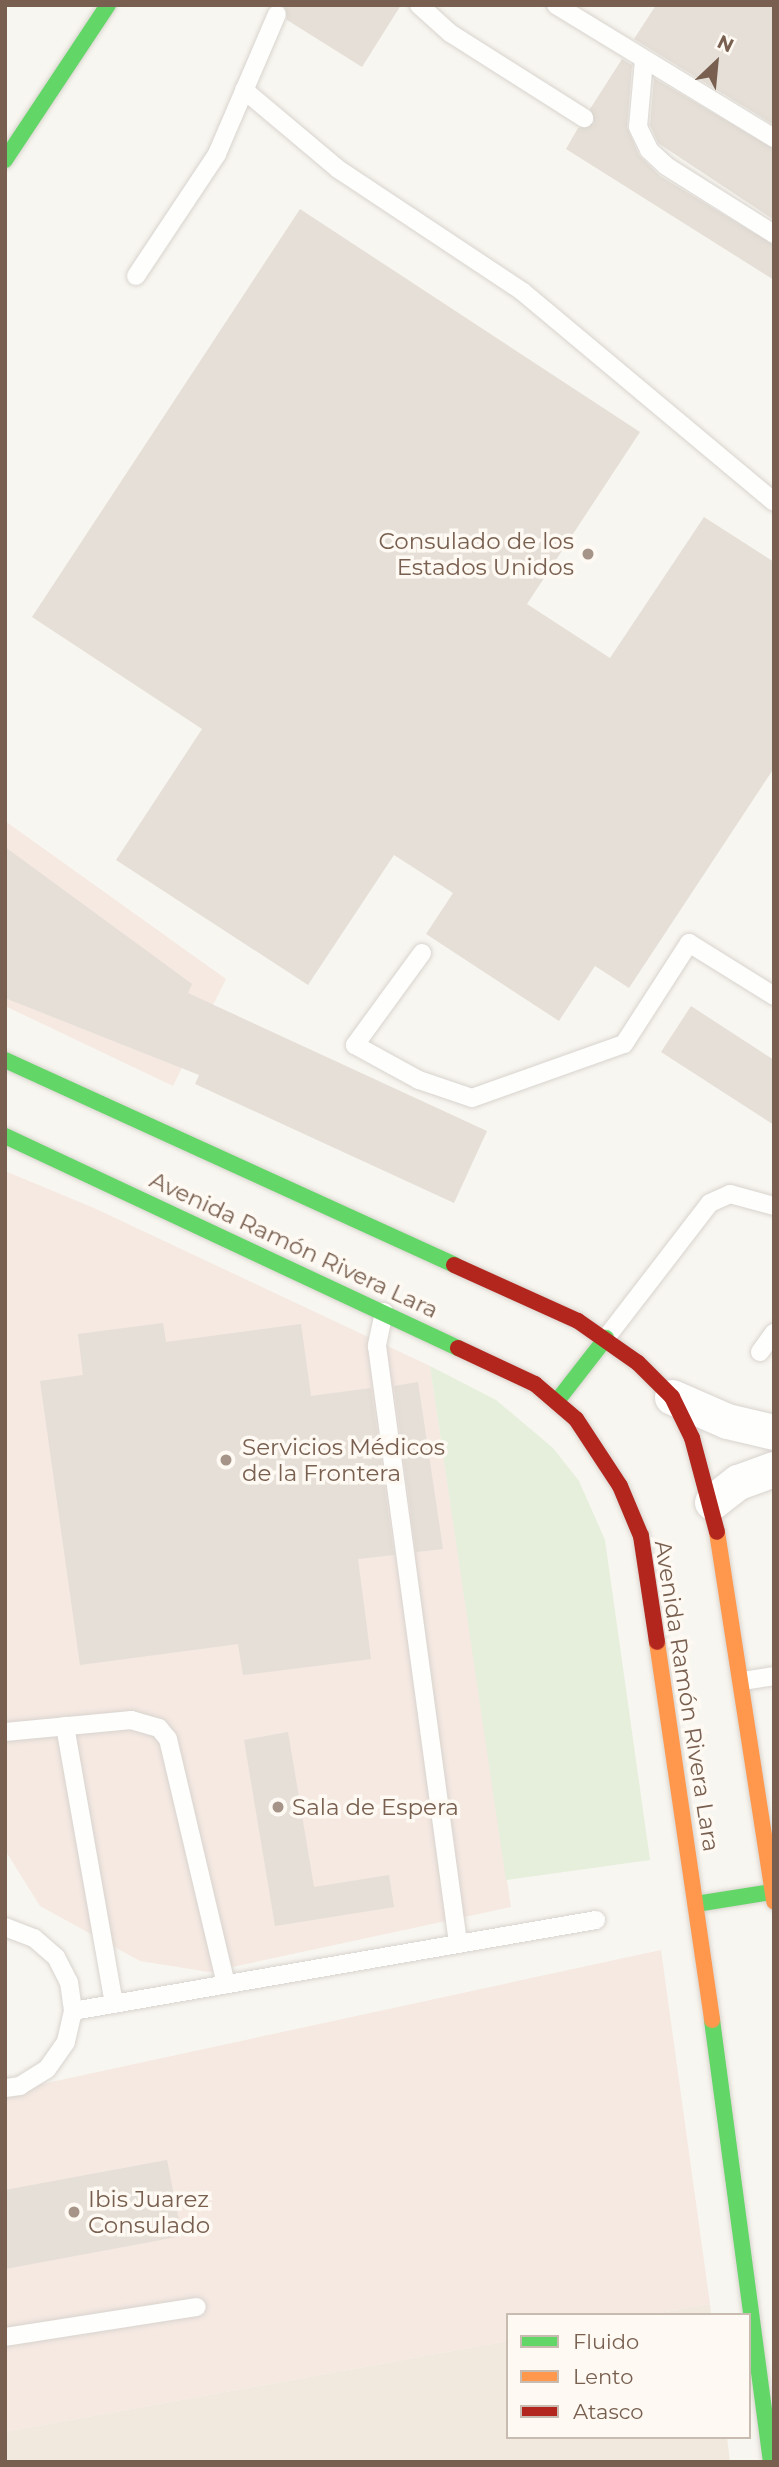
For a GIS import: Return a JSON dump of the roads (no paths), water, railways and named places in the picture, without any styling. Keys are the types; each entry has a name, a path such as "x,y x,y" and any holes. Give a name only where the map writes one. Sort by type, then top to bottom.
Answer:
{"street":[{"path":"5,160 108,5"},
{"name":"Avenida Ramón Rivera Lara","path":"5,1060 578,1321 606,1338 672,1397 692,1438 712,1502 743,1681 773,1897"},
{"name":"Avenida Ramón Rivera Lara","path":"5,1136 502,1366 558,1401 595,1444 641,1536 696,1903 771,2462"},
{"path":"558,1401 606,1338"},
{"path":"672,1397 727,1421 774,1432"},
{"path":"712,1502 738,1482 774,1469"},
{"path":"696,1903 773,1897"}],"lane":[{"path":"419,5 450,33 584,118"},
{"path":"556,5 774,138"},
{"path":"136,276 217,154 277,13"},
{"path":"644,60 638,127 649,150 666,166 774,234"},
{"path":"244,90 338,169 523,292 774,502"},
{"path":"422,953 355,1045 419,1080 472,1098 624,1044 689,943 774,996"},
{"path":"606,1338 710,1202 730,1194 774,1206"},
{"path":"384,1312 377,1346 458,1943"},
{"path":"760,1352 774,1333"},
{"path":"743,1681 774,1676"},
{"path":"5,1732 144,1721 168,1739 226,1984"},
{"path":"65,1727 114,2004"},
{"path":"73,2011 596,1920"},
{"path":"5,1927 34,1938 56,1957 69,1982 73,2011 66,2042 47,2069 20,2086 5,2088"},
{"path":"5,2337 197,2307"}],"place":[{"name":"Consulado de los Estados Unidos","path":"588,554"},
{"name":"Servicios Médicos de la Frontera","path":"226,1460"},
{"name":"Sala de Espera","path":"278,1807"},
{"name":"Ibis Juarez Consulado","path":"74,2212"}]}
